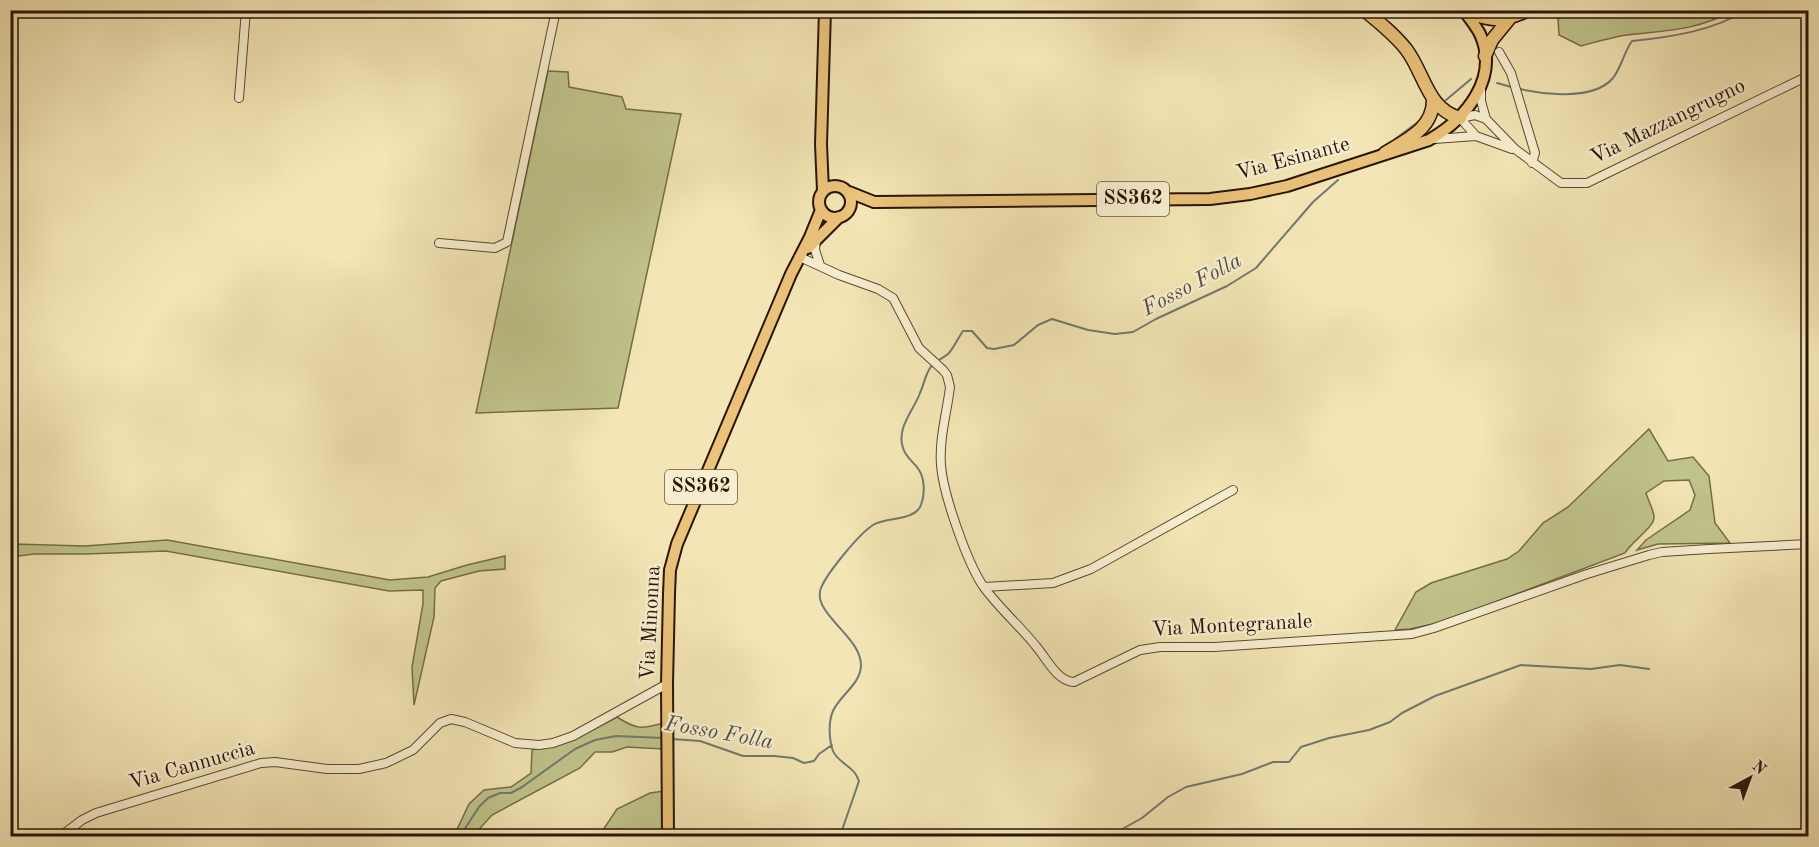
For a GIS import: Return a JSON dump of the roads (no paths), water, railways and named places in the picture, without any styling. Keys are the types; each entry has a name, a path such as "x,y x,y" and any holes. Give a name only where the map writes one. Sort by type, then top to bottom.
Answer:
{"highway":[{"path":"1364,10 1387,28 1407,50 1433,100 1450,115 1460,118"},
{"path":"1465,11 1494,21 1510,18 1529,10"},
{"path":"1485,56 1492,40 1510,18"},
{"path":"1384,153 1416,134 1426,125 1433,111 1433,100"}],"main road":[{"path":"825,10 821,144 824,168 823,190 833,185 838,186"},
{"name":"SS362","path":"1460,118 1475,98 1485,69 1485,56 1480,34 1465,11"},
{"name":"Via Esinante","path":"843,215 874,202 1210,199 1250,194 1287,186 1430,140 1460,118"},
{"path":"824,168 838,186"},
{"name":"SS362","path":"838,186 849,192"},
{"name":"SS362","path":"821,210 819,200 823,190"},
{"path":"821,210 829,217 843,215 852,201 849,192"},
{"name":"Via Esinante","path":"849,192 874,202"},
{"name":"Via Minonna","path":"669,837 667,684 670,570 677,544 791,274 821,210"},
{"name":"Via Minonna","path":"800,257 843,215"}],"street":[{"path":"239,98 246,10"},
{"path":"439,243 495,248 507,242 556,10"},
{"path":"1499,52 1513,80 1535,153 1532,163"},
{"name":"Via Mazzangrugno","path":"1486,119 1515,149 1561,183 1587,183 1809,76"},
{"path":"1482,83 1480,101 1486,119"},
{"path":"1460,118 1475,115 1486,119"},
{"name":"Via Mazzangrugno","path":"1460,118 1476,136"},
{"name":"Via Mazzangrugno","path":"1430,140 1452,136 1476,136 1515,149"},
{"path":"816,239 815,250 820,265"},
{"name":"Via Montegranale","path":"800,257 893,298 919,348 947,375 950,387 940,463 944,488 972,567 984,587 1037,647 1059,676 1067,681 1074,682 1140,650 1161,647 1214,647 1412,634 1649,555 1700,549 1809,544"},
{"path":"984,587 1053,583 1082,573 1233,490"},
{"name":"Via Cannuccia","path":"61,837 82,820 96,813 261,763 275,762 327,769 359,769 386,763 413,750 440,723 451,719 465,722 515,743 539,745 553,743 573,736 667,684"}],"waterway":[{"name":"Fosso Folla","path":"1497,83 1524,90 1557,94 1589,91 1603,86 1613,78 1632,41 1706,28 1747,10"},
{"path":"1446,100 1471,79"},
{"path":"1395,139 1422,119"},
{"name":"Fosso Folla","path":"840,836 859,781 854,772 834,754 830,736 830,720 836,705 858,678 861,665 859,654 853,644 823,606 820,597 821,588 836,564 873,525 913,514 921,505 924,492 922,478 919,470 904,451 901,441 904,426 930,368 950,352 963,331 972,331 987,348 994,349 1014,345 1038,325 1052,319 1088,330 1115,334 1133,332 1227,286 1256,268 1313,202 1338,180"},
{"path":"1110,836 1142,818 1168,797 1186,787 1242,774 1273,762 1289,762 1301,747 1329,738 1369,730 1390,722 1435,696 1521,665 1591,669 1620,665 1649,669"},
{"name":"Fosso Folla","path":"460,836 479,807 488,798 500,793 511,793 522,787 575,749 595,740 616,736 663,738"},
{"name":"Fosso Folla","path":"672,739 700,741 743,756 793,758 804,763 814,761 819,754 832,745"}]}
